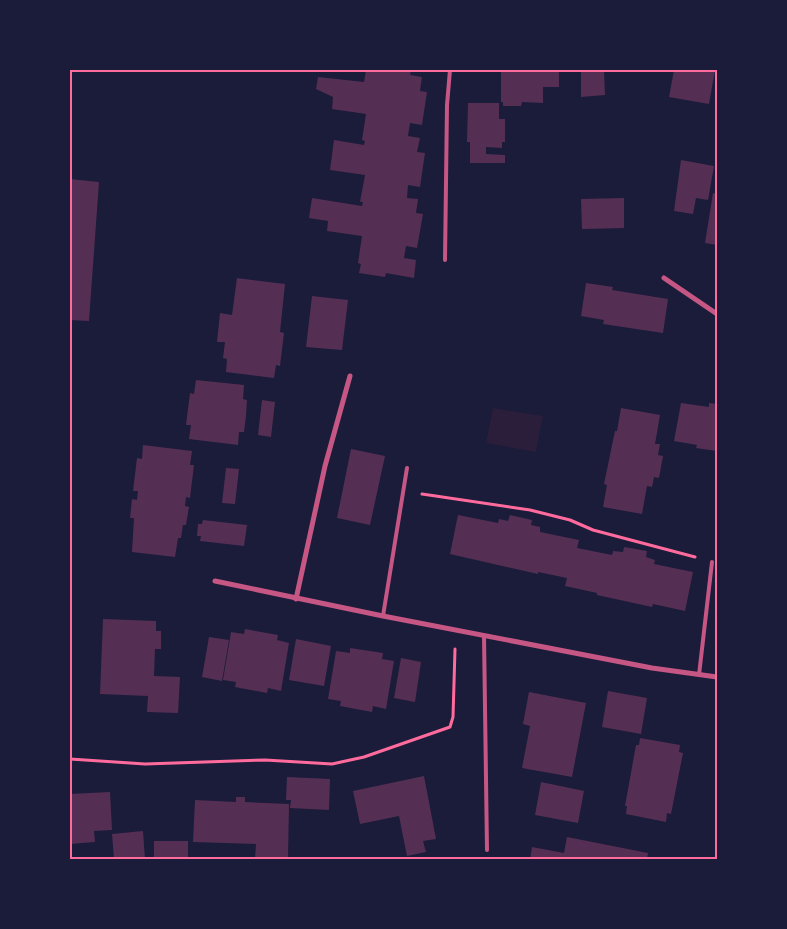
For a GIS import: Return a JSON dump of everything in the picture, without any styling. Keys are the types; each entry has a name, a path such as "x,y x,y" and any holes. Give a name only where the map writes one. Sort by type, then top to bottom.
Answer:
{"street":[{"path":"664,278 717,314"},
{"path":"296,599 325,466 350,376"},
{"path":"215,581 484,636 652,668 717,677"}],"lane":[{"path":"445,260 450,70"},
{"path":"384,616 406,468"},
{"path":"699,675 712,562"},
{"path":"484,636 487,850"}],"path":[{"path":"403,491 530,510 570,520 593,530 712,562"},
{"path":"70,759 145,764 265,760 332,764 364,757 405,744 450,727 453,717 456,630"}],"shaded area":[{"path":"493,408 543,416 536,452 486,443"}],"building":[{"path":"366,70 411,70 410,75 422,77 420,91 427,92 422,125 410,123 408,136 420,138 417,152 425,153 420,187 408,185 407,198 418,199 416,213 423,214 417,248 406,246 404,258 416,260 414,278 386,273 385,277 359,273 361,264 358,263 362,236 327,231 328,221 309,218 312,198 362,206 363,202 360,202 365,175 330,170 334,140 364,145 365,141 362,140 366,114 332,109 333,97 316,89 318,77 364,82"},
{"path":"501,70 559,70 559,87 543,87 543,103 522,102 521,106 503,106 503,102 501,102"},
{"path":"581,70 604,70 605,95 581,97"},
{"path":"674,70 715,70 709,104 669,97"},
{"path":"468,103 499,103 499,119 505,119 505,142 502,142 502,148 486,147 486,154 505,155 505,163 470,163 470,142 467,142"},
{"path":"681,160 714,166 708,200 696,198 693,214 674,211"},
{"path":"70,179 99,182 89,321 70,320"},
{"path":"713,193 717,194 717,245 705,243"},
{"path":"624,198 624,228 582,229 581,199"},
{"path":"237,278 285,284 280,332 284,333 280,366 276,365 274,378 226,372 227,359 223,358 225,342 217,342 220,313 232,315"},
{"path":"586,283 613,287 612,290 668,299 663,333 603,324 604,320 581,316"},
{"path":"312,296 348,300 342,350 306,347"},
{"path":"196,380 244,385 243,399 247,400 246,416 244,432 239,432 238,445 189,439 191,425 186,425 190,393 194,394"},
{"path":"262,400 275,402 271,437 258,435"},
{"path":"681,403 709,407 709,403 717,404 717,451 696,448 697,445 674,441"},
{"path":"621,408 660,415 655,444 660,444 658,455 663,456 659,478 654,477 652,487 647,486 642,514 603,507 607,485 604,484"},
{"path":"143,445 192,451 190,465 194,465 190,498 186,497 185,506 189,507 186,525 183,525 181,538 178,538 175,557 132,552 134,518 130,518 132,499 137,500 138,491 133,491 137,458 142,459"},
{"path":"351,449 385,456 370,525 337,518"},
{"path":"226,468 239,469 235,504 222,503"},
{"path":"458,515 498,523 499,519 508,521 510,515 532,520 531,525 540,527 540,532 579,540 577,548 612,555 613,551 623,552 624,547 647,551 646,557 655,560 654,564 693,572 685,611 653,604 652,607 597,595 597,593 565,586 567,578 538,572 538,574 450,554"},
{"path":"203,520 247,525 244,546 200,541 201,536 197,536 198,524 202,524"},
{"path":"103,619 156,621 156,631 161,631 161,649 155,649 154,676 180,677 178,713 147,712 148,696 100,694"},
{"path":"245,629 278,635 277,640 289,643 281,691 268,688 267,693 235,687 236,682 223,680 231,632 244,634"},
{"path":"209,637 229,640 222,681 202,677"},
{"path":"296,639 331,646 324,686 289,680"},
{"path":"350,648 383,653 382,659 394,661 386,709 373,706 372,712 340,706 341,701 328,699 336,651 350,653"},
{"path":"401,658 421,662 415,702 394,698"},
{"path":"608,691 647,698 641,734 602,727"},
{"path":"529,692 586,703 572,777 522,768 530,726 523,724"},
{"path":"640,738 680,745 679,752 683,753 671,814 667,813 666,822 626,814 627,806 625,806 636,745 639,745"},
{"path":"424,776 436,839 423,841 426,852 407,856 399,816 360,824 353,791"},
{"path":"287,777 330,779 329,810 290,808 291,800 286,800"},
{"path":"541,782 584,791 578,823 535,815"},
{"path":"110,792 112,830 94,831 95,842 70,844 70,794"},
{"path":"236,797 245,797 245,802 289,804 288,859 255,859 256,844 193,842 195,800 236,802"},
{"path":"143,831 145,859 114,859 112,834"},
{"path":"567,837 648,853 647,859 530,859 532,847 564,853"},
{"path":"154,841 188,841 188,859 154,859"}]}
